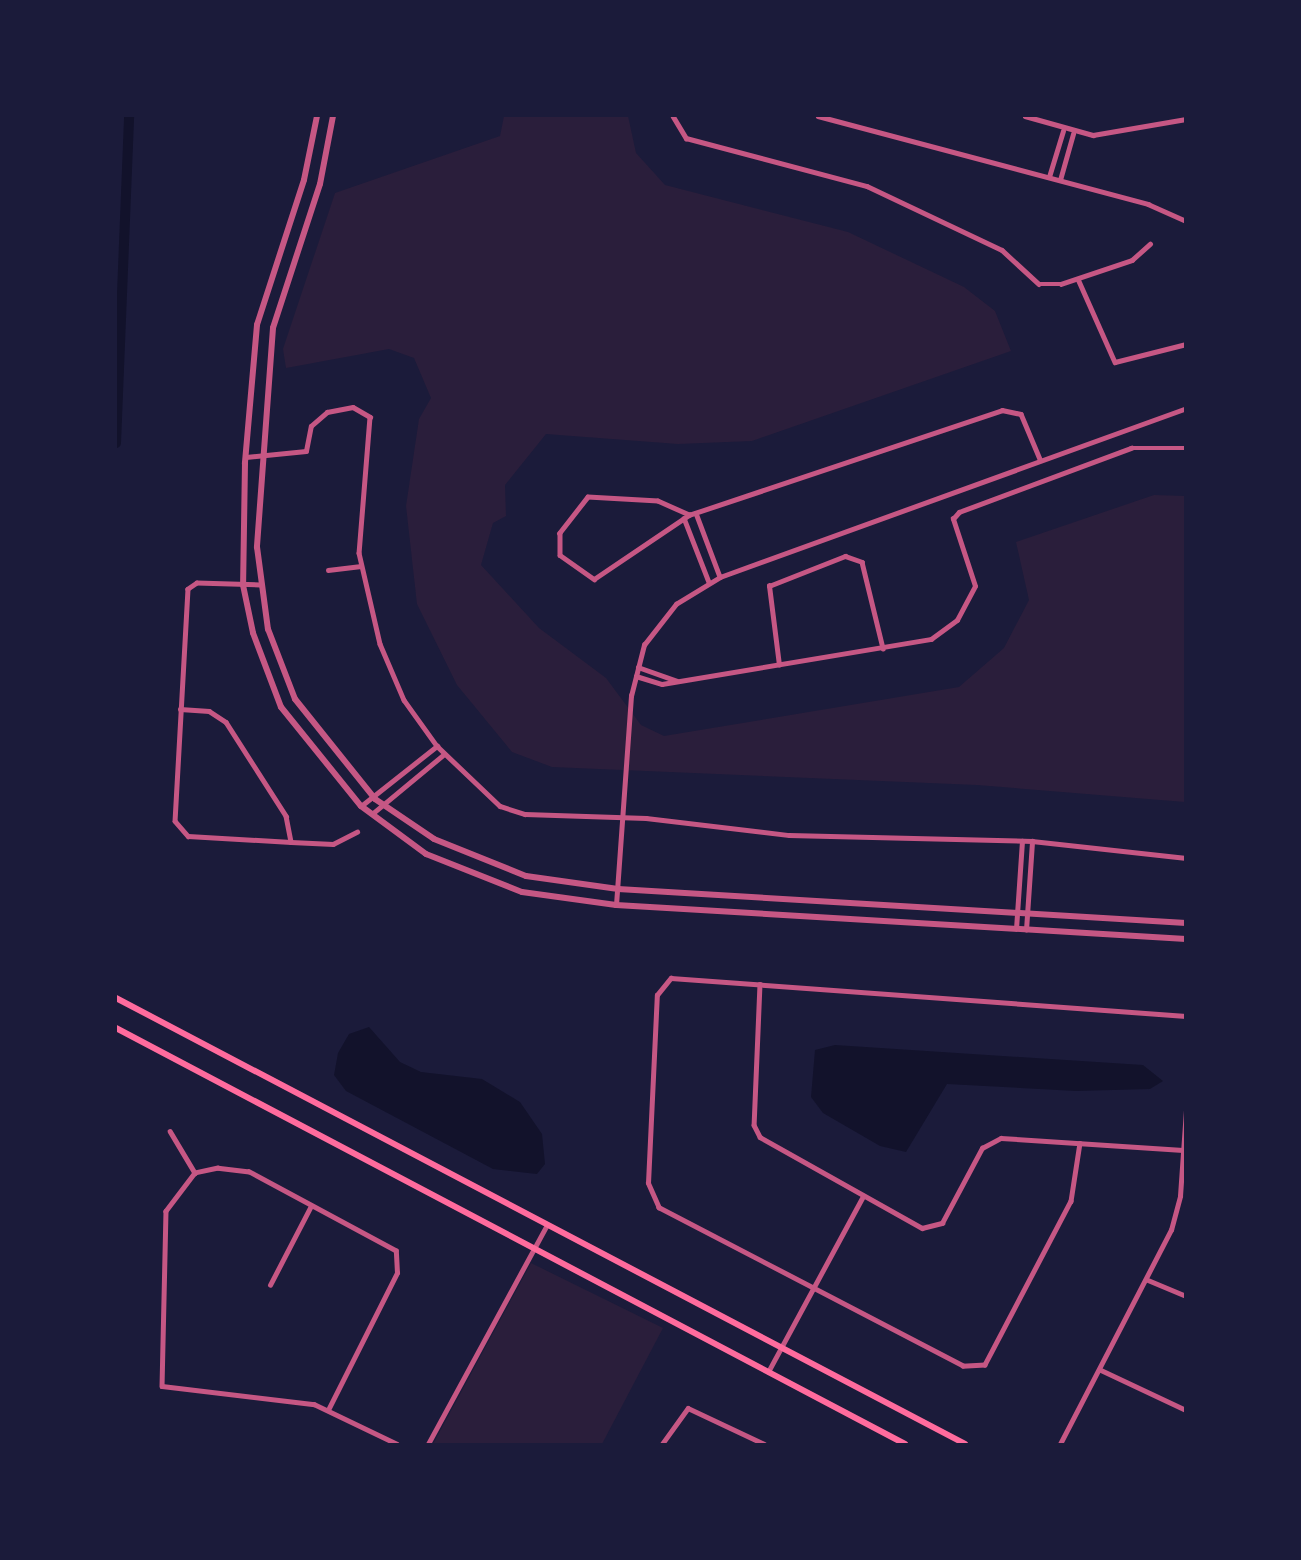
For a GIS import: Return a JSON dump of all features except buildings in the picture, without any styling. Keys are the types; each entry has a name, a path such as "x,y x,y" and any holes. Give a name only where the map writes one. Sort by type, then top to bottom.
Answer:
{"main road":[{"path":"116,998 965,1444"},
{"path":"116,1028 530,1249 905,1444"}],"street":[{"path":"317,116 304,180 257,325 245,457 243,585 253,633 281,706 361,806 426,853 471,875 522,892 617,905 1185,939"},
{"path":"333,116 320,184 273,328 261,457 260,585 268,629 295,699 373,796 383,805 477,860 526,876 618,888 1185,923"},
{"path":"673,116 686,138 867,186 1002,250 1039,284 1078,279 1132,260 1150,244"},
{"path":"818,116 1148,204 1185,221"},
{"path":"1025,116 1073,134 1185,119"},
{"path":"1049,177 1063,131"},
{"path":"1060,180 1073,134"},
{"path":"1078,279 1115,362 1185,345"},
{"path":"617,905 636,676 658,623 709,582 1185,408"},
{"path":"245,457 306,451 311,426 327,412 364,410 371,427 359,505 361,566 380,644 404,701 437,746 500,806 525,814 623,818 848,840 1032,841 1185,858"},
{"path":"709,582 686,517 657,501 588,497 560,533 560,555 594,579 686,517 1002,410 1021,414 1040,459"},
{"path":"636,676 662,684 931,639 966,608 975,586 953,519 959,512 1131,449 1185,447"},
{"path":"696,513 720,578"},
{"path":"779,665 769,586 845,556 862,562 883,648"},
{"path":"328,570 361,566"},
{"path":"260,585 197,583 188,589 180,709 178,829 188,836 333,844 357,832"},
{"path":"638,667 678,681"},
{"path":"180,709 209,711 226,722 286,816 291,842"},
{"path":"361,806 437,746"},
{"path":"371,814 444,755"},
{"path":"1016,929 1023,841"},
{"path":"1026,930 1032,841"},
{"path":"1080,1143 1070,1201 985,1365 974,1368 812,1289 652,1199 662,984 671,978 1185,1016"},
{"path":"760,984 754,1125 760,1137 862,1198 933,1228 991,1141 1080,1143 1183,1150"},
{"path":"1060,1444 1148,1280 1180,1196 1185,1110"},
{"path":"170,1131 195,1173"},
{"path":"329,1408 397,1273 399,1258 390,1246 241,1170 195,1173 166,1211 162,1386 329,1408 397,1444"},
{"path":"768,1372 862,1198"},
{"path":"270,1285 311,1206"},
{"path":"428,1444 530,1249 547,1225"},
{"path":"1148,1280 1185,1296"},
{"path":"1101,1370 1185,1410"},
{"path":"662,1444 688,1408 764,1444"}],"shaded area":[{"path":"504,116 628,116 636,153 665,185 848,232 964,287 995,311 1011,351 752,441 678,444 546,434 505,485 506,516 493,523 481,565 539,628 606,678 641,725 664,736 959,687 1004,648 1029,600 1016,542 1154,495 1185,496 1185,802 977,785 552,767 512,752 457,685 417,604 406,506 419,419 431,398 414,358 389,349 286,368 283,349 335,193 500,136"},
{"path":"369,1027 400,1062 421,1072 482,1079 520,1102 542,1134 545,1164 537,1174 493,1169 346,1091 334,1075 338,1053 349,1034"},
{"path":"835,1045 1143,1065 1163,1081 1150,1089 1076,1091 947,1084 906,1152 880,1146 823,1113 811,1097 815,1050"},
{"path":"531,1263 663,1328 602,1444 433,1444"}],"waterway":[{"path":"116,443 129,116"}]}
